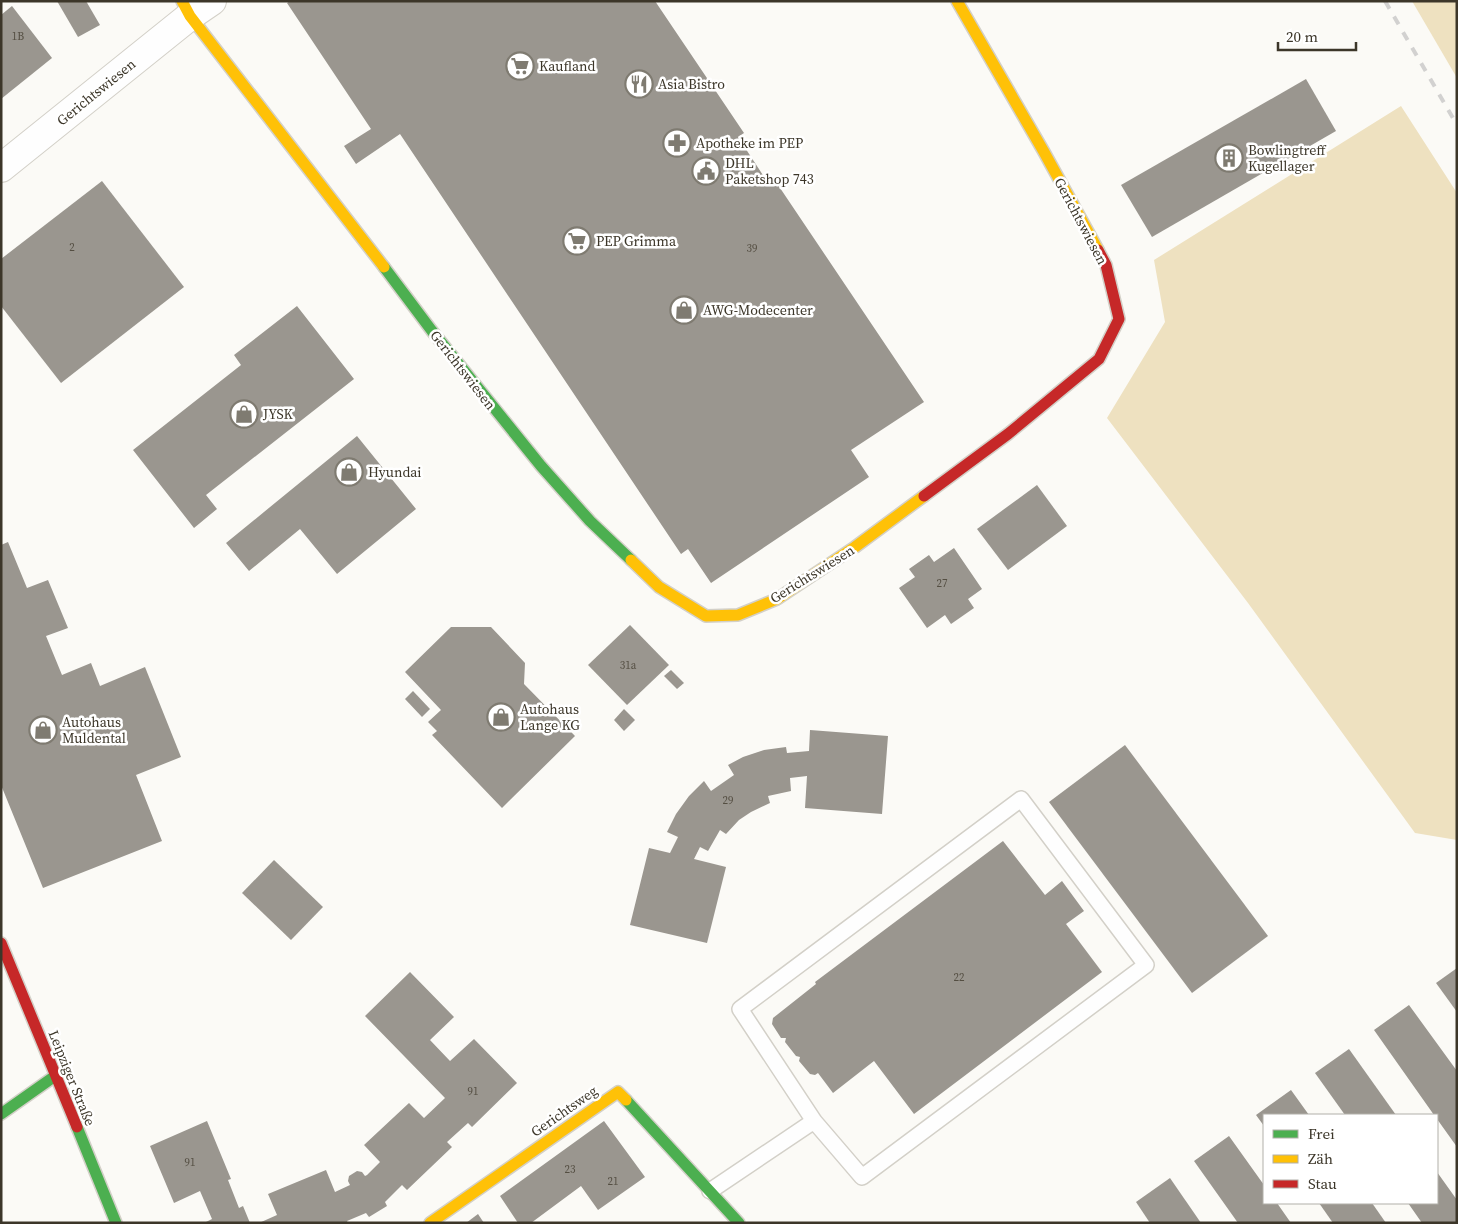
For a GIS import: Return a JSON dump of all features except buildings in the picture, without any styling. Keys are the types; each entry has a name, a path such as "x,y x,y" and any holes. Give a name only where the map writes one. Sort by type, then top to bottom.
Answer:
{"street":[{"name":"Gerichtswiesen","path":"1,168 195,6 445,347 494,410 590,521 659,588 706,616 738,616 777,599 856,548 1008,434 1099,359 1119,319 1106,265 1039,143 957,1"},
{"name":"Leipziger Straße","path":"1,944 116,1223"},
{"path":"1,1114 55,1076"},
{"name":"Gerichtsweg","path":"430,1223 618,1092 739,1223"}],"lane":[{"path":"1021,799 1146,965 862,1177 814,1121 740,1009 1021,799"},
{"path":"710,1191 814,1121"}],"shaded area":[{"path":"1412,1 1457,1 1457,78"},
{"path":"1401,106 1457,193 1457,840 1415,833 1248,603 1107,418 1165,322 1154,260"}],"railway":[{"path":"1385,1 1457,125"}],"traffic: fast":[{"path":"384,267 432,331 541,466 590,521 631,560"},
{"path":"1,1114 55,1076"},
{"path":"626,1100 739,1223"},
{"path":"77,1127 116,1223"}],"traffic: slow":[{"path":"182,1 190,16 384,267"},
{"path":"957,1 1098,250"},
{"path":"631,560 659,587 706,616 738,615 777,599 855,547 924,496"},
{"path":"430,1223 618,1092 626,1100"}],"traffic: jam":[{"path":"924,496 1008,434 1099,359 1119,319 1106,265 1098,250"},
{"path":"1,943 77,1127"}],"place":[{"name":"Kaufland","path":"520,66"},
{"name":"Asia Bistro","path":"639,84"},
{"name":"Apotheke im PEP","path":"677,143"},
{"name":"Bowlingtreff Kugellager","path":"1229,158"},
{"name":"DHL Paketshop 743","path":"706,171"},
{"name":"PEP Grimma","path":"577,241"},
{"name":"AWG-Modecenter","path":"684,310"},
{"name":"JYSK","path":"244,414"},
{"name":"Hyundai","path":"349,472"},
{"name":"Autohaus Lange KG","path":"501,717"},
{"name":"Autohaus Muldental","path":"43,730"}]}
